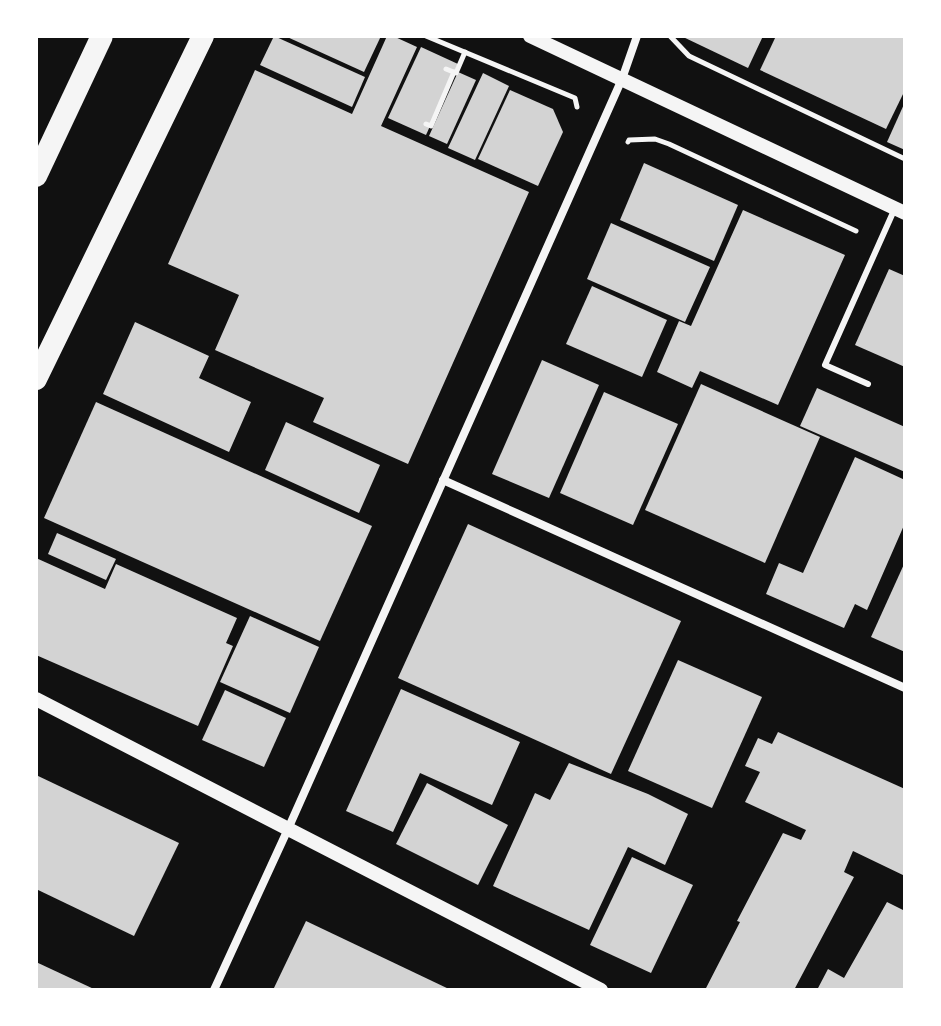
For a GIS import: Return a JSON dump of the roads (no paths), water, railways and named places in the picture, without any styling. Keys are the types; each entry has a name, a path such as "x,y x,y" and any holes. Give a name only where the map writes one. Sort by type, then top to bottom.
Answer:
{"highway":[{"path":"36,176 102,36"},
{"path":"36,379 203,36"}],"street":[{"path":"214,990 622,79 637,36"},
{"path":"534,37 900,210"},
{"path":"443,480 905,688"},
{"path":"36,699 601,990"}],"lane":[{"path":"868,384 825,365 880,242 900,210"}]}
